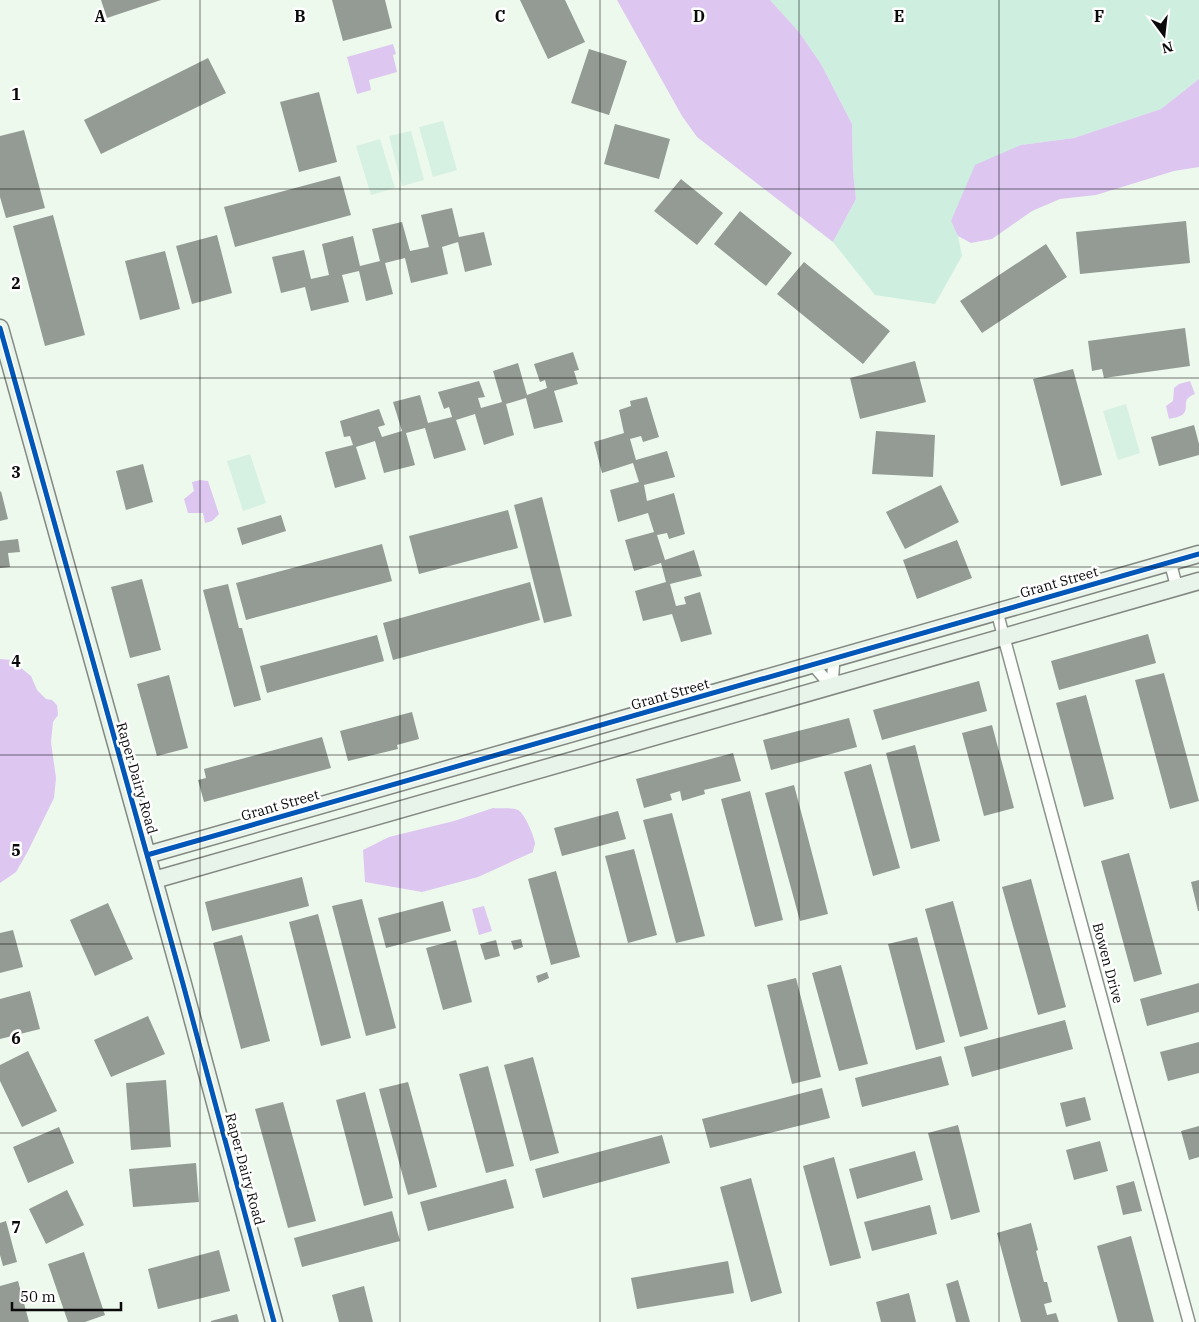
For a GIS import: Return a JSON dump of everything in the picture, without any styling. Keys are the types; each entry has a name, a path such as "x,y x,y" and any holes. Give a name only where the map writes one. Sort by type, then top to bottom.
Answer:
{"street":[{"name":"Raper Dairy Road","path":"0,328 154,880 274,1322"},
{"name":"Grant Street","path":"147,855 1199,554"},
{"path":"1170,562 1177,588"},
{"path":"154,880 1199,581"},
{"name":"Bowen Drive","path":"997,612 1189,1322"},
{"path":"832,687 834,658"},
{"path":"813,664 832,687"}],"green space":[{"path":"770,0 1199,0 1199,79 1161,109 1074,138 1021,145 951,221 958,236 962,256 935,304 875,295 833,242 856,199 853,172 852,124 821,64 799,32"},
{"path":"443,121 457,170 433,177 419,127"},
{"path":"411,131 424,180 402,186 389,136"},
{"path":"380,139 395,188 371,195 356,146"},
{"path":"1126,404 1140,453 1118,460 1103,411"},
{"path":"250,454 266,503 243,511 227,461"}],"shaded area":[{"path":"617,0 770,0 799,32 821,64 852,124 853,172 856,199 833,242 697,137 682,116"},
{"path":"393,44 396,54 393,55 397,72 369,80 371,90 357,94 347,57"},
{"path":"1199,79 1199,167 1174,171 1096,195 1060,199 1032,211 992,239 971,243 958,236 951,221 975,165 1021,145 1074,138 1161,109"},
{"path":"1190,381 1195,394 1187,399 1186,410 1182,415 1169,419 1166,406 1173,401 1174,388 1179,384"},
{"path":"208,481 219,514 212,521 205,523 203,513 188,513 184,499 194,491 192,482"},
{"path":"0,659 11,660 31,676 37,690 46,699 52,700 57,705 58,715 53,722 51,742 56,778 54,798 16,872 0,883"},
{"path":"493,808 512,809 521,812 529,825 534,840 533,852 478,877 422,892 365,882 363,850 389,837 454,821"},
{"path":"484,906 492,931 479,935 472,909"}],"building":[{"path":"101,0 161,0 107,18"},
{"path":"332,0 385,0 392,28 343,41"},
{"path":"520,0 565,0 585,42 548,59"},
{"path":"589,49 627,61 609,115 571,103"},
{"path":"208,58 226,93 101,154 84,120"},
{"path":"319,92 337,162 299,172 280,102"},
{"path":"615,124 670,139 659,179 604,164"},
{"path":"24,130 45,208 6,218 0,197 0,136"},
{"path":"340,176 351,215 235,247 224,207"},
{"path":"681,179 723,213 697,245 654,211"},
{"path":"452,208 459,237 484,232 492,265 465,272 458,242 442,247 448,274 411,283 405,258 385,263 393,294 366,301 359,271 342,275 349,302 311,311 305,287 281,293 272,257 304,250 311,279 329,275 322,244 353,236 360,266 380,261 372,229 402,222 410,251 429,247 421,215"},
{"path":"740,211 792,253 766,286 714,244"},
{"path":"53,215 85,335 45,346 13,226"},
{"path":"1186,221 1190,263 1080,274 1076,232"},
{"path":"217,235 232,293 192,304 176,246"},
{"path":"1046,244 1067,277 982,333 960,301"},
{"path":"165,251 180,309 140,320 125,261"},
{"path":"804,262 890,331 863,364 777,294"},
{"path":"1185,328 1190,366 1104,378 1102,369 1092,371 1088,341"},
{"path":"573,352 579,370 574,371 578,384 554,391 563,422 534,429 526,398 506,404 514,435 484,445 475,414 456,420 466,450 434,459 425,428 406,433 415,465 384,473 375,441 356,447 366,479 335,488 325,452 353,445 350,436 344,437 340,421 379,409 385,425 378,427 382,437 402,431 393,402 420,395 428,423 452,417 449,407 444,409 438,392 479,381 485,397 478,398 481,408 502,402 493,371 518,363 527,395 547,388 545,380 540,382 534,364"},
{"path":"915,361 926,402 860,419 850,378"},
{"path":"1073,369 1102,475 1061,486 1033,379"},
{"path":"647,397 659,437 643,442 641,436 630,439 636,460 667,451 675,477 644,485 647,501 674,493 685,534 669,539 667,533 657,535 665,560 694,550 702,576 670,584 676,606 686,604 684,597 700,592 712,634 681,642 672,614 643,621 635,591 666,582 661,563 634,571 625,540 654,532 648,513 618,522 610,490 639,482 633,463 602,473 594,442 624,433 619,410 631,406 630,401"},
{"path":"1194,425 1199,444 1199,455 1159,466 1151,437"},
{"path":"876,431 935,435 933,477 872,474"},
{"path":"143,464 153,502 126,510 116,471"},
{"path":"941,485 959,522 905,549 886,512"},
{"path":"0,492 8,519 0,521"},
{"path":"542,497 572,616 544,623 514,505"},
{"path":"508,510 518,548 419,574 409,536"},
{"path":"281,515 286,531 242,545 237,528"},
{"path":"18,539 20,552 8,553 10,567 0,568 0,541"},
{"path":"957,540 972,578 917,599 903,560"},
{"path":"382,544 392,581 246,620 236,583"},
{"path":"142,579 161,650 130,658 111,587"},
{"path":"530,582 540,620 393,660 383,623"},
{"path":"228,584 261,700 234,707 203,590"},
{"path":"1148,634 1156,663 1059,690 1051,661"},
{"path":"377,635 384,661 267,693 260,666"},
{"path":"1164,673 1199,801 1170,809 1135,680"},
{"path":"169,675 188,748 157,756 137,684"},
{"path":"979,681 987,711 882,740 873,710"},
{"path":"1086,695 1114,799 1084,807 1056,703"},
{"path":"412,712 419,739 397,745 398,749 348,761 340,731"},
{"path":"849,718 857,747 771,770 763,740"},
{"path":"992,725 1014,808 984,816 962,733"},
{"path":"322,737 331,768 204,802 198,780 206,778 204,769"},
{"path":"915,745 940,841 911,849 886,753"},
{"path":"733,753 741,781 704,790 705,794 682,801 680,791 670,794 672,800 644,808 636,779"},
{"path":"871,764 900,868 873,876 844,772"},
{"path":"794,785 828,914 800,921 765,793"},
{"path":"750,791 783,920 755,927 721,799"},
{"path":"618,811 626,839 562,856 554,828"},
{"path":"672,813 705,936 676,943 643,820"},
{"path":"634,849 657,935 628,943 605,856"},
{"path":"1129,853 1162,974 1134,982 1101,861"},
{"path":"556,871 580,957 551,965 528,879"},
{"path":"302,877 309,906 212,931 205,902"},
{"path":"1031,879 1066,1007 1038,1015 1002,887"},
{"path":"1199,880 1199,911 1198,911 1191,882"},
{"path":"362,899 396,1028 366,1036 332,906"},
{"path":"443,901 451,931 386,948 378,918"},
{"path":"953,901 988,1029 960,1037 925,909"},
{"path":"108,903 133,959 95,976 70,920"},
{"path":"318,914 351,1038 321,1046 289,922"},
{"path":"13,930 23,967 0,973 0,933"},
{"path":"242,935 270,1041 241,1049 213,943"},
{"path":"917,937 945,1042 916,1050 888,944"},
{"path":"521,939 523,947 514,950 511,941"},
{"path":"456,940 472,1002 443,1010 426,948"},
{"path":"496,940 500,956 485,960 480,944"},
{"path":"841,965 868,1064 839,1071 812,973"},
{"path":"547,972 549,978 538,983 536,976"},
{"path":"796,978 821,1077 792,1084 767,985"},
{"path":"1199,983 1199,1012 1147,1026 1140,999"},
{"path":"30,991 40,1029 0,1039 0,999"},
{"path":"148,1016 165,1054 111,1077 94,1040"},
{"path":"1065,1020 1073,1049 972,1077 964,1047"},
{"path":"1199,1042 1199,1073 1168,1081 1160,1052"},
{"path":"28,1051 57,1111 22,1127 0,1081 0,1065"},
{"path":"941,1056 949,1085 862,1107 855,1078"},
{"path":"533,1057 559,1153 530,1161 504,1065"},
{"path":"488,1066 514,1166 486,1173 459,1074"},
{"path":"166,1080 171,1147 131,1150 126,1083"},
{"path":"408,1082 437,1187 408,1195 379,1089"},
{"path":"822,1088 830,1118 710,1148 702,1119"},
{"path":"365,1092 393,1198 364,1206 336,1100"},
{"path":"1085,1097 1091,1120 1066,1127 1060,1103"},
{"path":"283,1102 316,1221 288,1228 255,1109"},
{"path":"958,1125 980,1212 951,1220 928,1133"},
{"path":"1199,1126 1199,1157 1189,1160 1181,1131"},
{"path":"59,1127 74,1163 28,1183 13,1147"},
{"path":"662,1135 670,1163 543,1198 535,1169"},
{"path":"1100,1141 1108,1171 1074,1180 1066,1150"},
{"path":"915,1151 923,1180 857,1199 849,1169"},
{"path":"834,1157 861,1258 830,1266 803,1166"},
{"path":"196,1163 199,1202 133,1207 129,1169"},
{"path":"751,1178 782,1293 751,1302 720,1187"},
{"path":"506,1179 514,1208 428,1231 420,1202"},
{"path":"1134,1181 1142,1211 1123,1215 1116,1186"},
{"path":"67,1190 84,1225 46,1244 29,1209"},
{"path":"930,1205 937,1234 872,1251 864,1222"},
{"path":"392,1211 400,1241 302,1267 294,1238"},
{"path":"6,1221 17,1262 3,1266 0,1255 0,1223"},
{"path":"1031,1223 1044,1282 1047,1282 1052,1302 1044,1304 1047,1315 1056,1313 1059,1322 1021,1322 997,1233"},
{"path":"1131,1236 1154,1322 1118,1322 1097,1246"},
{"path":"219,1250 230,1291 158,1309 148,1269"},
{"path":"84,1252 105,1315 85,1322 68,1322 48,1264"},
{"path":"728,1261 734,1293 637,1309 631,1278"},
{"path":"958,1280 970,1322 956,1322 946,1284"},
{"path":"18,1281 29,1322 0,1322 0,1286"},
{"path":"364,1286 373,1322 339,1322 332,1295"},
{"path":"909,1293 916,1322 881,1322 876,1302"},
{"path":"237,1314 239,1322 211,1322 211,1321"}],"cycle path":[{"path":"0,328 183,984 274,1322"},
{"path":"147,855 1199,554"}]}
